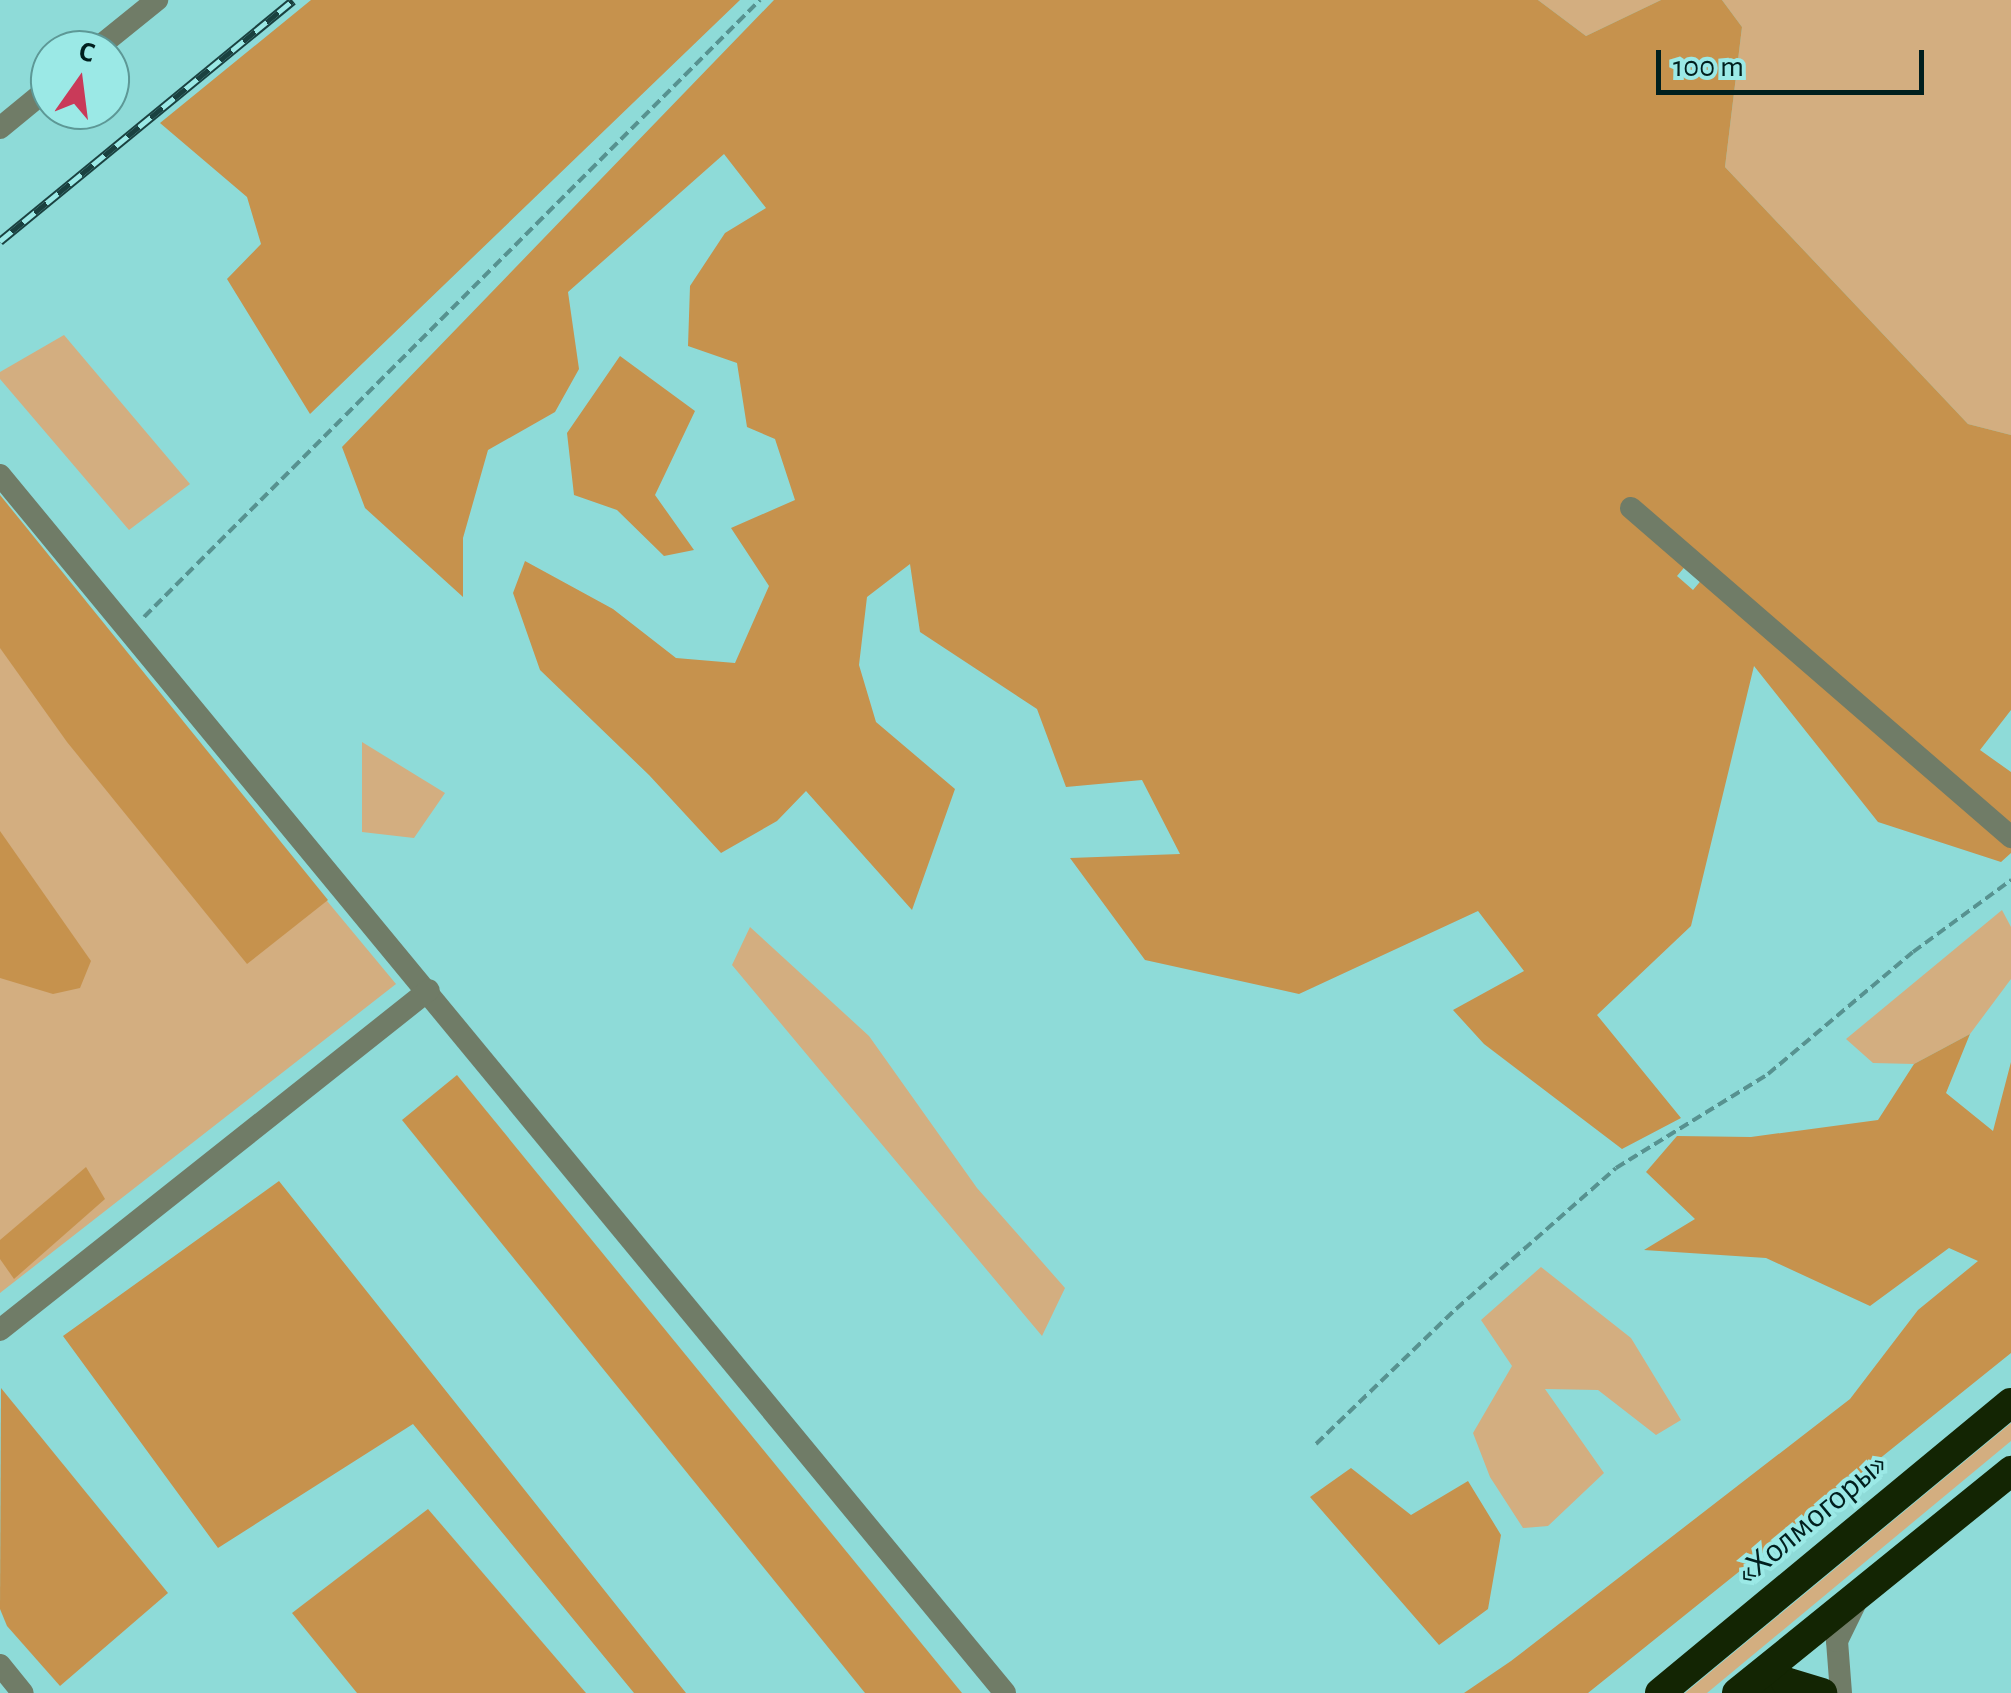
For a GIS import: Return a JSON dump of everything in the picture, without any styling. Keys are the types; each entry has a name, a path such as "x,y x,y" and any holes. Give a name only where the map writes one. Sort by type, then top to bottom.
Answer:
{"highway":[{"name":"«Холмогоры»","path":"1660,1693 2011,1403"},
{"path":"1740,1691 2011,1471"},
{"path":"1740,1691 1786,1682 1822,1693"}],"street":[{"path":"119,30 156,0"},
{"path":"0,128 30,103"},
{"path":"0,475 429,990 1005,1693"},
{"path":"1631,508 2011,837"},
{"path":"0,1330 429,990"},
{"path":"1841,1693 1837,1641 1845,1618 1864,1591"},
{"path":"0,1665 23,1693"}],"path":[{"path":"130,631 760,0"},
{"path":"1316,1444 1456,1309 1616,1168 1768,1074 1913,952 2011,880"}],"shaded area":[{"path":"311,0 740,0 310,414 227,279 261,244 247,197 160,123"},
{"path":"774,0 1538,0 1586,36 1661,0 1722,0 1742,27 1725,167 1968,424 2011,435 2011,710 1980,750 2011,772 2011,832 1688,563 1677,576 1693,590 1704,577 2011,842 2011,853 2001,862 1878,822 1754,666 1691,926 1597,1015 1681,1118 1622,1149 1484,1044 1453,1010 1524,971 1478,911 1299,994 1145,960 1070,858 1180,854 1142,780 1066,787 1037,709 920,632 910,564 867,597 859,665 876,722 955,789 912,910 806,791 777,821 721,853 649,775 540,670 513,593 525,561 613,609 676,658 735,663 769,586 731,528 795,500 775,439 747,427 737,363 688,346 690,286 725,233 766,208 724,154 568,292 579,369 555,412 488,450 463,538 463,597 365,508 342,447"},
{"path":"1538,0 1661,0 1586,36"},
{"path":"1722,0 2011,0 2011,435 1968,424 1725,167 1742,27"},
{"path":"64,335 190,484 129,530 0,379 0,372"},
{"path":"620,356 695,411 655,495 694,550 664,556 617,510 574,495 567,433"},
{"path":"0,495 328,900 247,964 67,742 0,648"},
{"path":"0,507 396,984 0,1293"},
{"path":"362,742 445,793 414,838 362,832"},
{"path":"0,831 91,961 80,988 53,994 0,978"},
{"path":"2002,910 2011,927 2011,979 1970,1034 1914,1064 1873,1063 1846,1039"},
{"path":"750,927 869,1036 977,1188 1065,1288 1042,1336 732,965"},
{"path":"1970,1034 1946,1093 1993,1131 2011,1062 2011,1353 1588,1693 1464,1693 1511,1661 1850,1399 1918,1310 1978,1261 1949,1248 1870,1306 1766,1258 1644,1250 1695,1219 1646,1172 1677,1136 1751,1137 1878,1120 1914,1064"},
{"path":"457,1075 962,1693 865,1693 402,1120"},
{"path":"86,1167 105,1199 14,1279 0,1259 0,1240"},
{"path":"279,1181 686,1693 634,1693 413,1424 218,1548 63,1336"},
{"path":"1541,1267 1631,1338 1681,1420 1656,1435 1598,1390 1545,1389 1604,1473 1548,1526 1523,1528 1490,1477 1473,1433 1512,1366 1481,1320"},
{"path":"1,1388 168,1593 60,1686 7,1626 0,1609"},
{"path":"2011,1423 2011,1441 1707,1693 1685,1693"},
{"path":"1351,1468 1411,1515 1468,1481 1501,1535 1488,1609 1439,1645 1310,1497"},
{"path":"428,1509 586,1693 357,1693 292,1613"}],"railway":[{"path":"0,241 293,0"}]}
